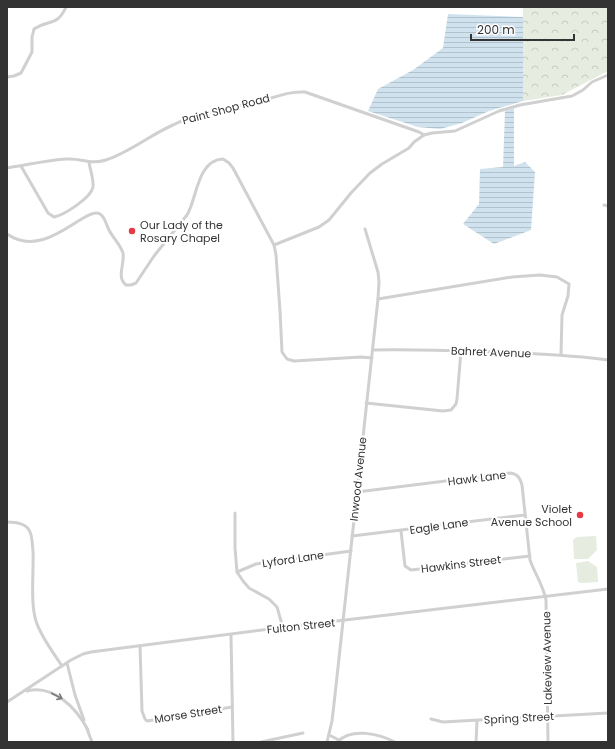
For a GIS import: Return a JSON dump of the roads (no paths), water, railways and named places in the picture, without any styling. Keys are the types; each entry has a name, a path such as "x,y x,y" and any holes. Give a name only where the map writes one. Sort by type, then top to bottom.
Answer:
{"street":[{"path":"7,77 14,76 21,72 32,52 32,37 34,28 58,19 63,14 66,7"},
{"path":"274,245 318,227 329,220 370,173 409,148 424,135 455,131 499,112 520,105 572,96 583,90 592,82 608,75"},
{"name":"Paint Shop Road","path":"7,168 67,159 98,162 115,156 171,125 186,119 261,101 289,92 305,92 424,135"},
{"path":"7,234 18,240 35,241 63,231 89,214 94,212 98,213 103,218 122,252 122,280 126,285 131,285 137,281 154,256 187,215 191,208 196,186 203,173 212,163 218,159 223,159 229,163 235,172 274,245 277,268 282,355 285,358 294,361 361,357 372,358"},
{"path":"21,166 48,213 54,217 67,212 91,192 93,185 89,162"},
{"path":"604,205 608,206"},
{"name":"Inwood Avenue","path":"327,742 330,730 343,621 378,299 378,272 365,229"},
{"path":"378,299 512,277 540,275 557,277 566,282 569,286 568,296 562,315 561,355"},
{"name":"Bahret Avenue","path":"373,350 420,349 561,355 608,360"},
{"path":"366,404 443,411 452,410 457,399 461,351"},
{"name":"Hawk Lane","path":"357,492 514,474 521,480 533,570 544,589 546,597"},
{"path":"235,513 237,572 250,588 269,599 277,607 283,628"},
{"name":"Eagle Lane","path":"352,536 525,515"},
{"path":"7,522 27,527 30,531 34,568 33,610 36,622 44,638 62,666"},
{"name":"Hawkins Street","path":"401,531 405,566 411,570 530,556"},
{"name":"Lyford Lane","path":"237,572 256,564 351,551"},
{"name":"Fulton Street","path":"7,702 62,666 87,653 283,628 608,590"},
{"name":"Lakeview Avenue","path":"546,597 548,742"},
{"path":"231,635 233,742"},
{"name":"Morse Street","path":"140,646 142,711 144,719 147,721 232,707"},
{"path":"67,663 78,704 92,742"},
{"path":"20,694 35,689 56,695 65,700 80,716 88,730"},
{"name":"Spring Street","path":"431,719 443,722 477,721 608,713"},
{"path":"476,742 477,721"},
{"path":"261,742 303,733"},
{"path":"328,735 338,741 349,735 373,734 395,742"},
{"path":"288,737 289,742"}],"water":[{"path":"448,14 523,17 523,101 489,111 462,123 440,129 418,127 368,111 378,89 413,70 443,48"},
{"path":"514,108 514,166 525,162 535,172 531,230 494,244 463,224 479,204 480,169 503,167 505,111"}],"place":[{"name":"Our Lady of the Rosary Chapel","path":"132,231"},
{"name":"Violet Avenue School","path":"580,515"}]}
